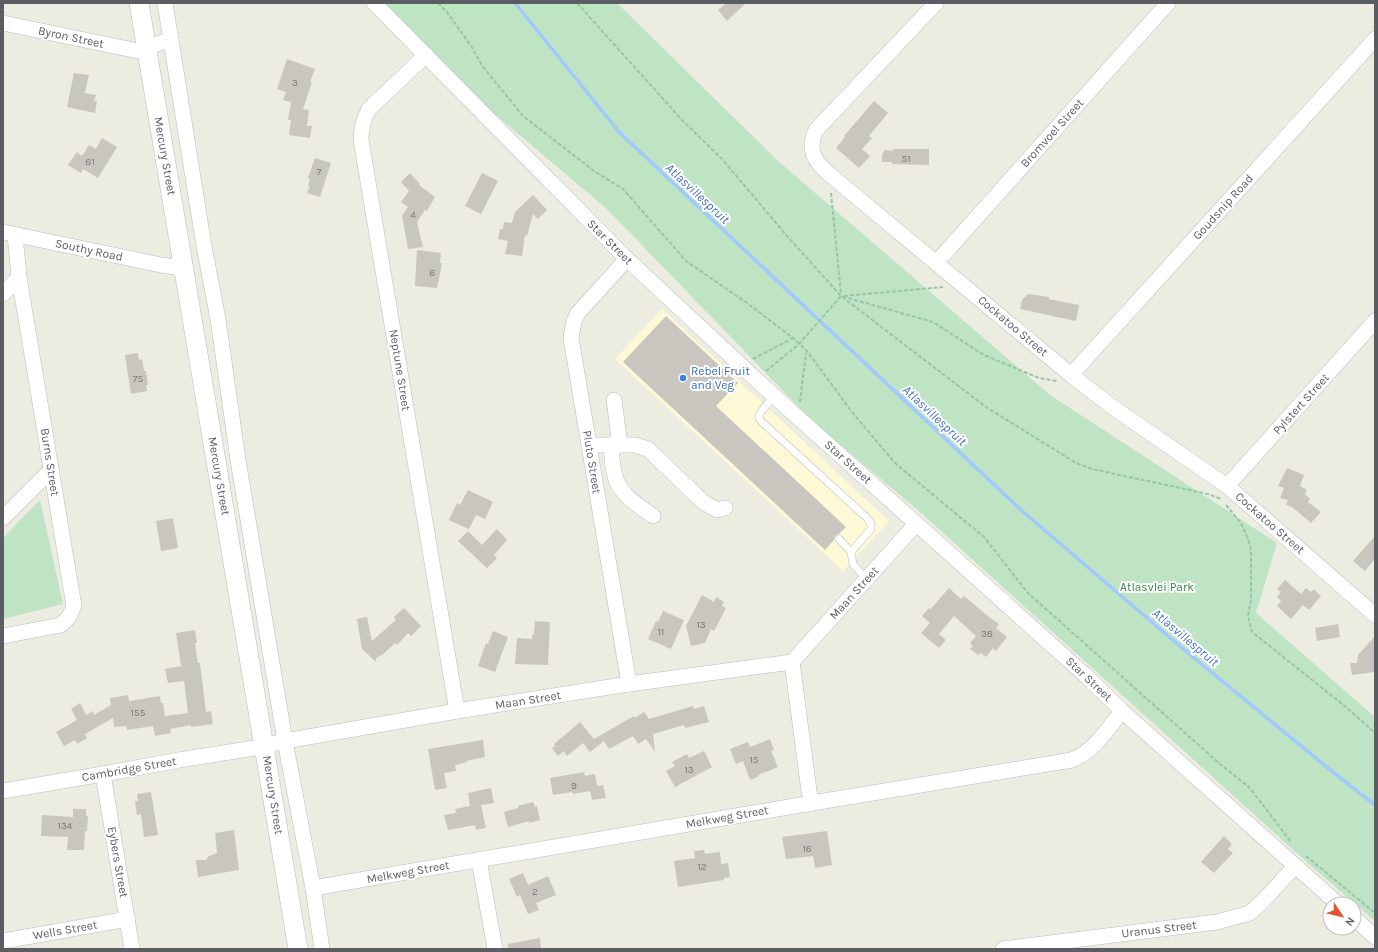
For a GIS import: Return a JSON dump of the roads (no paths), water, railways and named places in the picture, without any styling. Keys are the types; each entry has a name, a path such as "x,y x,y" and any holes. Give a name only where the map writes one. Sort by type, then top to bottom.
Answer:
{"street":[{"name":"Mercury Street","path":"130,3 142,49 179,267 242,679 260,747 298,949"},
{"name":"Mercury Street","path":"140,3 142,49"},
{"name":"Mercury Street","path":"165,3 204,246 218,320 238,460 285,741 313,888 322,949"},
{"name":"Star Street","path":"374,3 627,259 741,366 1329,896"},
{"name":"Cockatoo Street","path":"936,3 816,130 812,142 813,153 817,162 829,174 962,285 1065,378 1111,406 1227,486 1374,612"},
{"name":"Bromvoel Street","path":"936,263 1168,3"},
{"name":"Byron Street","path":"3,23 142,49"},
{"path":"142,49 171,39"},
{"name":"Goudsnip Road","path":"1065,378 1375,39"},
{"name":"Neptune Street","path":"426,55 369,110 363,120 361,140 457,711"},
{"name":"Southy Road","path":"9,234 179,267"},
{"name":"Burns Street","path":"3,636 61,625 69,617 74,606 19,277 9,234"},
{"name":"Pluto Street","path":"627,259 582,307 573,325 571,338 629,684"},
{"path":"3,294 19,277"},
{"name":"Pylstert Street","path":"1227,486 1375,321"},
{"path":"614,400 615,477 632,501 652,516"},
{"path":"590,445 635,445 648,449 703,502 717,510 725,508"},
{"path":"3,518 51,470"},
{"name":"Maan Street","path":"260,747 285,741 457,711 629,684 792,662 916,524"},
{"path":"792,662 809,791 812,803"},
{"name":"Melkweg Street","path":"313,888 1072,760 1083,756 1093,747 1122,711"},
{"name":"Mercury Street","path":"260,747 289,949"},
{"name":"Cambridge Street","path":"3,791 260,747"},
{"name":"Eybers Street","path":"103,774 132,949"},
{"path":"479,860 495,949"},
{"name":"Uranus Street","path":"1003,949 1217,922 1250,913 1295,866"},
{"name":"Wells Street","path":"3,941 128,919"},
{"path":"1362,925 1375,937"}],"lane":[{"path":"774,396 760,413 759,418 762,422 870,522 871,529 851,552"},
{"path":"839,539 851,552 853,564 866,579"}],"waterway":[{"name":"Atlasvillespruit","path":"515,3 620,133 1021,510 1182,648 1375,805"}],"place":[{"name":"Rebel Fruit and Veg","path":"683,378"}],"park label":[{"name":"Atlasvlei Park","path":"1157,587"}]}
